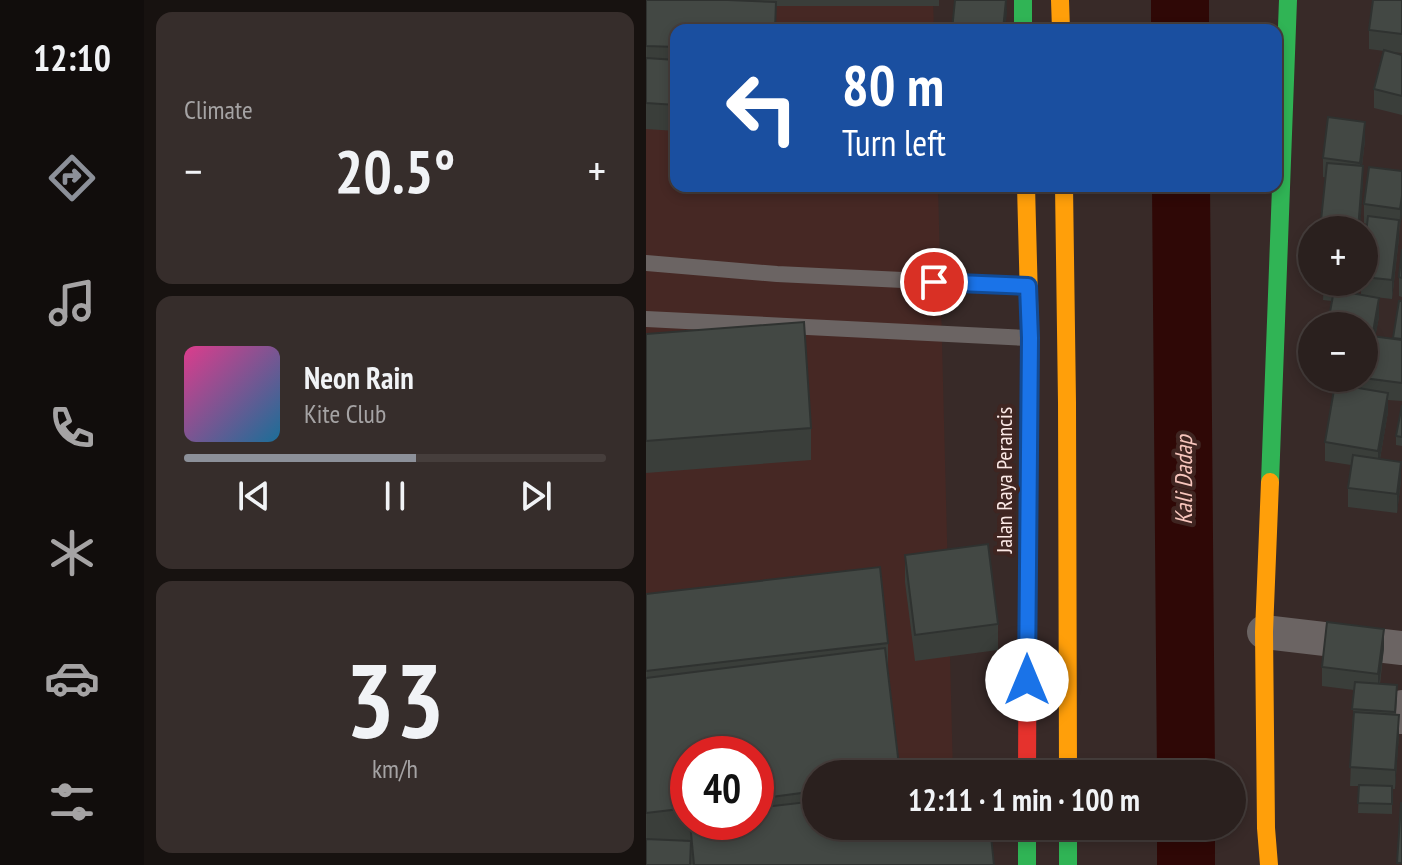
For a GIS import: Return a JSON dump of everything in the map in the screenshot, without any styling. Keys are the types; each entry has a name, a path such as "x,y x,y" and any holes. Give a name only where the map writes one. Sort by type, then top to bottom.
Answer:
{"street":[{"path":"1023,0 1023,24"},
{"path":"1060,0 1061,24"},
{"path":"1282,158 1288,0"},
{"name":"Jalan Raya Perancis","path":"1027,192 1047,286 1048,339 1028,760"},
{"name":"Jalan Raya Perancis","path":"1063,192 1047,286 1067,760"},
{"path":"1269,865 1264,632 1281,192"},
{"path":"1264,632 1402,648"},
{"path":"1027,840 1027,865"},
{"path":"1068,840 1068,865"}],"lane":[{"path":"646,263 777,274 1047,286"},
{"path":"646,319 1048,339"}],"shaded area":[{"path":"646,0 933,0 934,24 670,24 670,192 938,192 953,760 802,760 802,840 866,840 955,865 646,865"}],"building":[{"path":"646,0 776,2 775,24 670,24 670,47 646,46"},
{"path":"955,0 1006,0 1004,24 953,24"},
{"path":"1373,0 1402,0 1402,34 1369,30"},
{"path":"801,22 872,24 801,24"},
{"path":"1384,50 1402,55 1402,96 1374,89"},
{"path":"646,58 670,60 670,105 646,103"},
{"path":"1328,117 1365,122 1360,163 1323,158"},
{"path":"1327,163 1363,166 1359,216 1321,216"},
{"path":"1369,167 1402,171 1400,209 1364,204"},
{"path":"1378,217 1399,220 1392,280 1378,278"},
{"path":"1402,249 1402,278 1399,277"},
{"path":"1333,296 1379,298 1377,312 1330,312"},
{"path":"1399,301 1402,301 1402,339 1393,338"},
{"path":"804,322 811,428 646,441 646,334"},
{"path":"1378,337 1402,340 1402,383 1378,380"},
{"path":"1334,392 1388,393 1378,451 1325,442"},
{"path":"1402,405 1402,437 1396,436"},
{"path":"1353,455 1401,462 1397,494 1348,488"},
{"path":"988,544 998,624 915,635 905,555"},
{"path":"880,567 888,643 646,671 646,594"},
{"path":"1327,622 1384,629 1378,674 1322,667"},
{"path":"885,648 898,760 802,760 802,793 774,797 774,736 670,736 670,810 646,813 646,678"},
{"path":"1355,682 1397,685 1395,712 1352,709"},
{"path":"1354,712 1399,715 1395,770 1350,767"},
{"path":"1359,785 1392,786 1392,804 1358,803"},
{"path":"802,803 802,840 991,840 994,865 694,865 692,840 774,840 774,806"},
{"path":"1401,803 1402,863 1397,863"},
{"path":"646,839 691,841 690,865 646,865"}],"waterway":[{"name":"Kali Dadap","path":"1180,0 1180,24"},
{"name":"Kali Dadap","path":"1181,192 1186,760"},
{"name":"Kali Dadap","path":"1186,840 1186,865"}],"traffic: fast":[{"path":"1023,0 1023,24"},
{"path":"1282,161 1288,0"},
{"path":"1270,482 1281,192"},
{"path":"1027,840 1027,865"},
{"path":"1068,840 1068,865"}],"traffic: slow":[{"path":"1060,0 1061,24"},
{"path":"1026,192 1030,338 1028,559"},
{"path":"1064,192 1068,760"},
{"path":"1269,865 1264,632 1270,482"}],"traffic: jam":[{"path":"1027,760 1028,559"}],"route":[{"path":"934,282 1028,286 1027,680"}]}
